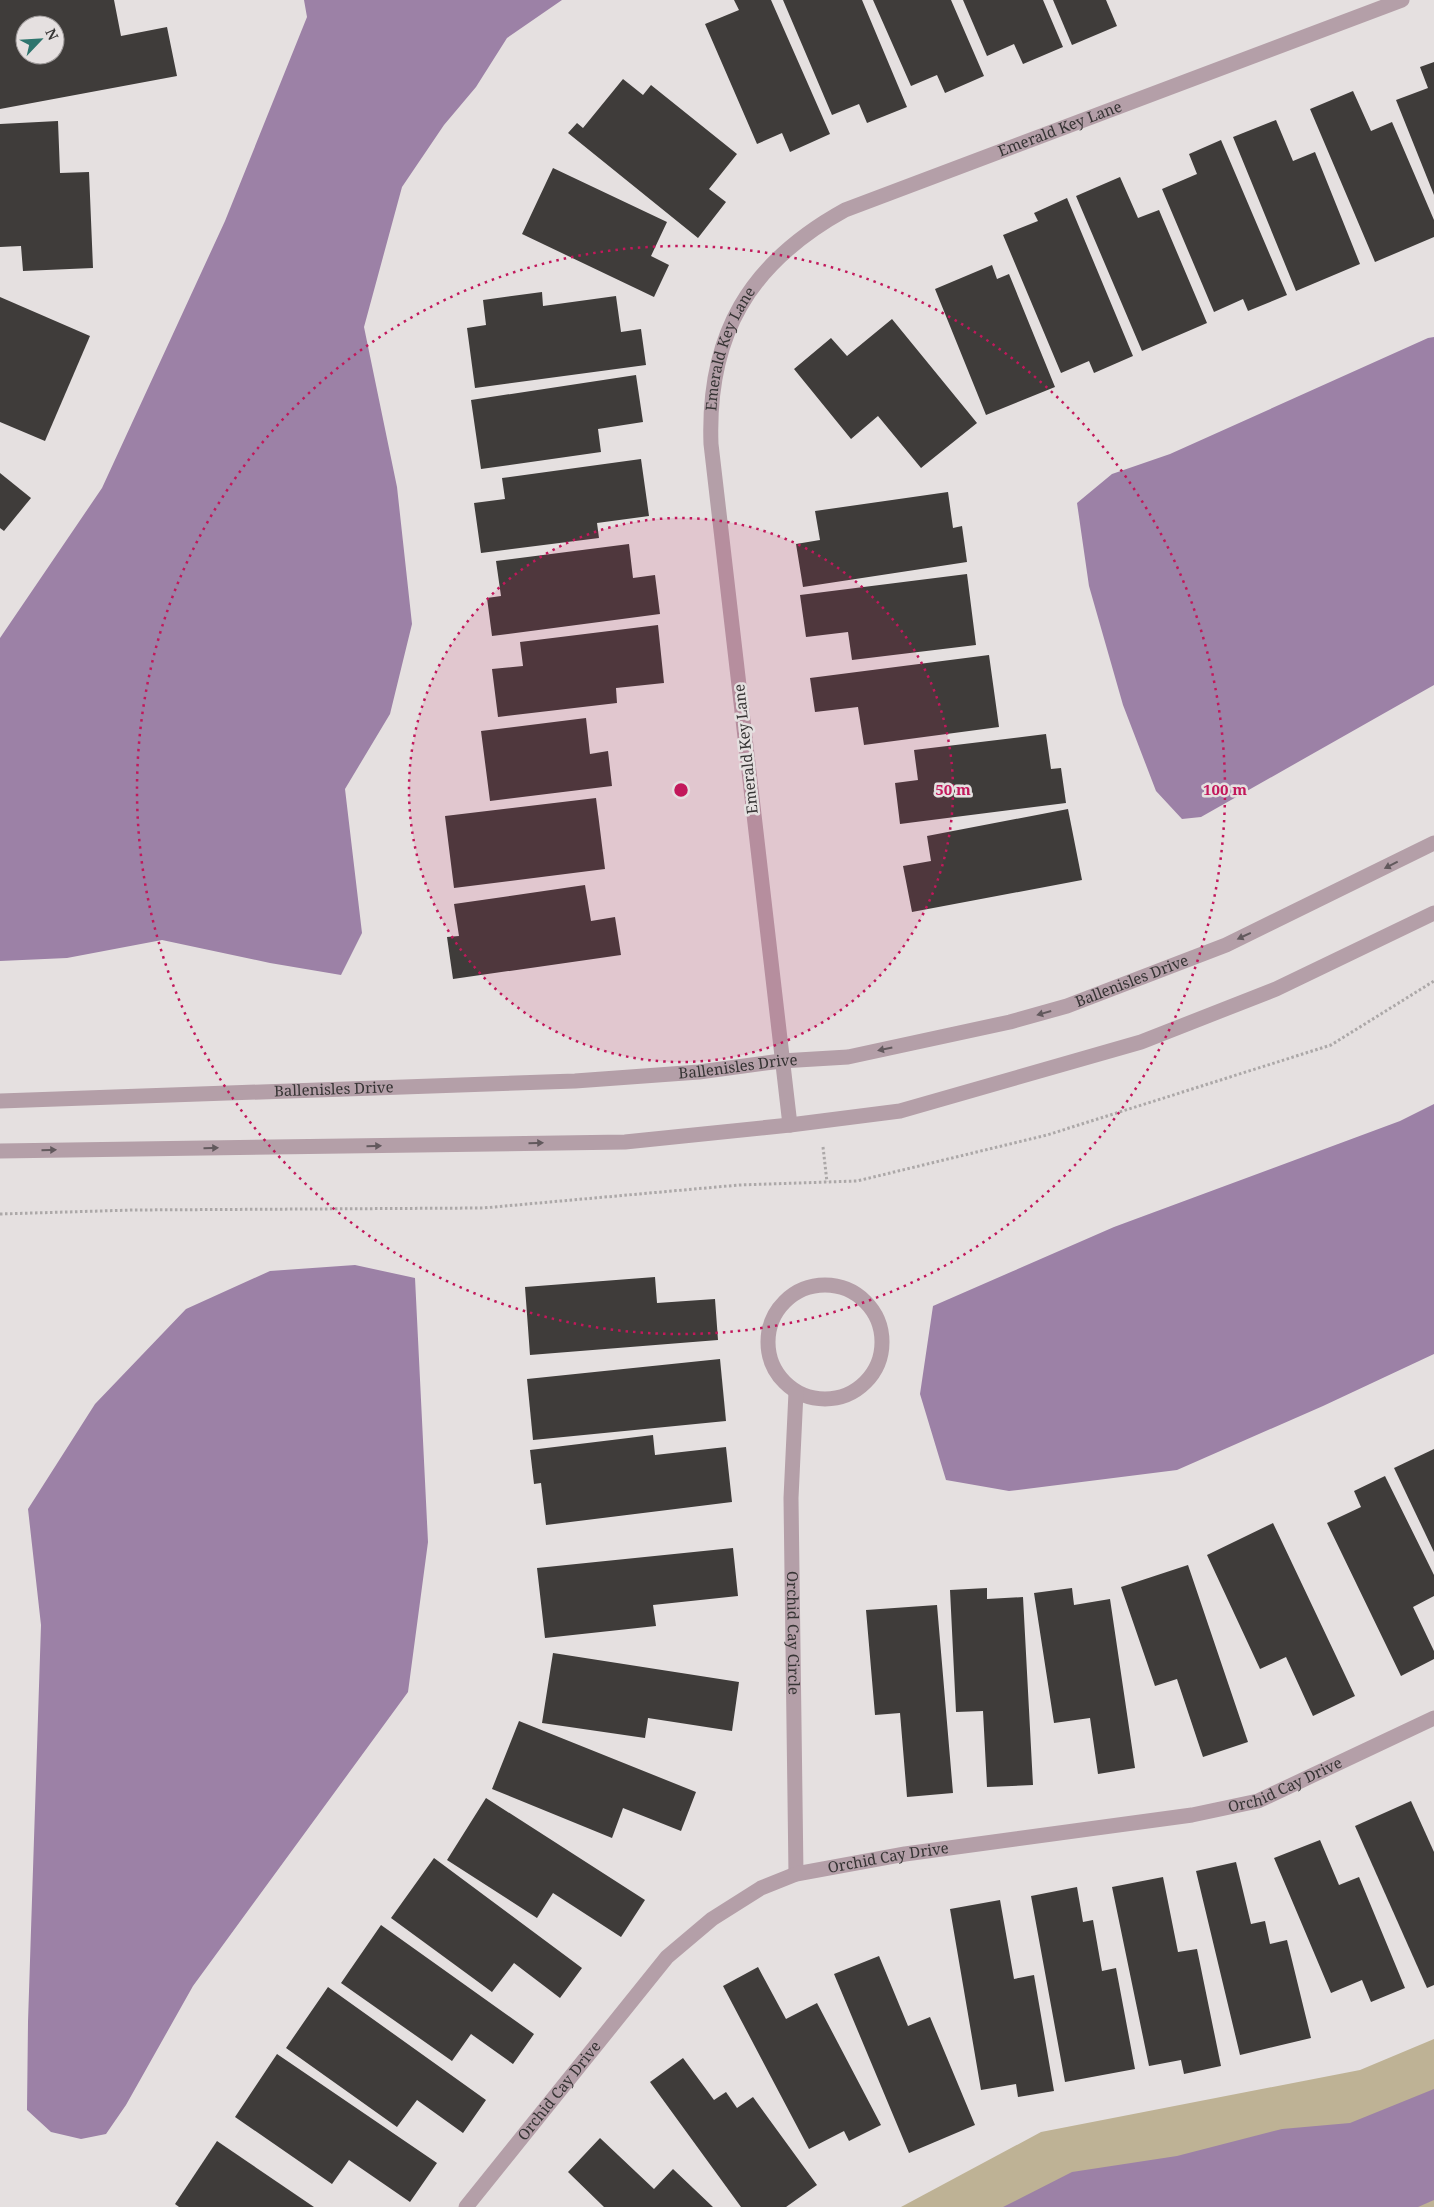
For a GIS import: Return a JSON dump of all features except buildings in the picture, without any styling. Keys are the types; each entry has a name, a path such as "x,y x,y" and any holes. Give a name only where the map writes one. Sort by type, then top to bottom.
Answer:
{"street":[{"name":"Emerald Key Lane","path":"790,1125 781,1061 711,444 710,411 713,384 728,331 741,306 773,262 794,242 816,226 845,210 1402,0"},
{"name":"Ballenisles Drive","path":"0,1101 575,1081 699,1072 781,1061 848,1057 1010,1022 1067,1006 1226,944 1434,843"},
{"path":"0,1151 625,1142 790,1125 900,1111 1141,1042 1276,989 1434,913"},
{"path":"824,1285 843,1288 859,1296 872,1310 880,1328 882,1347 877,1366 867,1382 852,1394 833,1399 814,1398 796,1392 782,1380 772,1364 768,1346 770,1327 777,1311 790,1297 806,1288 824,1285"},
{"name":"Orchid Cay Circle","path":"796,1392 791,1498 796,1874"},
{"name":"Orchid Cay Drive","path":"466,2207 667,1957 712,1919 761,1888 796,1874 905,1854 1192,1814 1258,1801 1434,1718"}],"path":[{"path":"823,1146 827,1182"}],"shaded area":[{"path":"304,0 562,0 507,38 476,87 444,125 402,187 364,327 397,487 412,624 390,714 345,789 362,933 341,975 270,963 162,940 67,958 0,961 0,638 102,488 225,221 307,17"},
{"path":"1434,337 1434,685 1201,817 1182,819 1156,791 1123,705 1089,586 1077,503 1112,474 1170,454 1428,338"},
{"path":"1434,1104 1434,1354 1323,1406 1177,1470 1009,1491 946,1480 920,1394 933,1306 1114,1227 1400,1121"},
{"path":"355,1265 415,1278 428,1542 408,1692 193,1986 126,2105 106,2134 81,2139 51,2132 27,2110 28,2022 41,1625 28,1509 95,1404 186,1309 270,1271"},
{"path":"1434,2039 1434,2207 901,2207 1041,2132 1360,2070"},
{"path":"1434,2089 1434,2200 1418,2207 1003,2207 1072,2172 1177,2156 1282,2129 1350,2123"}]}
